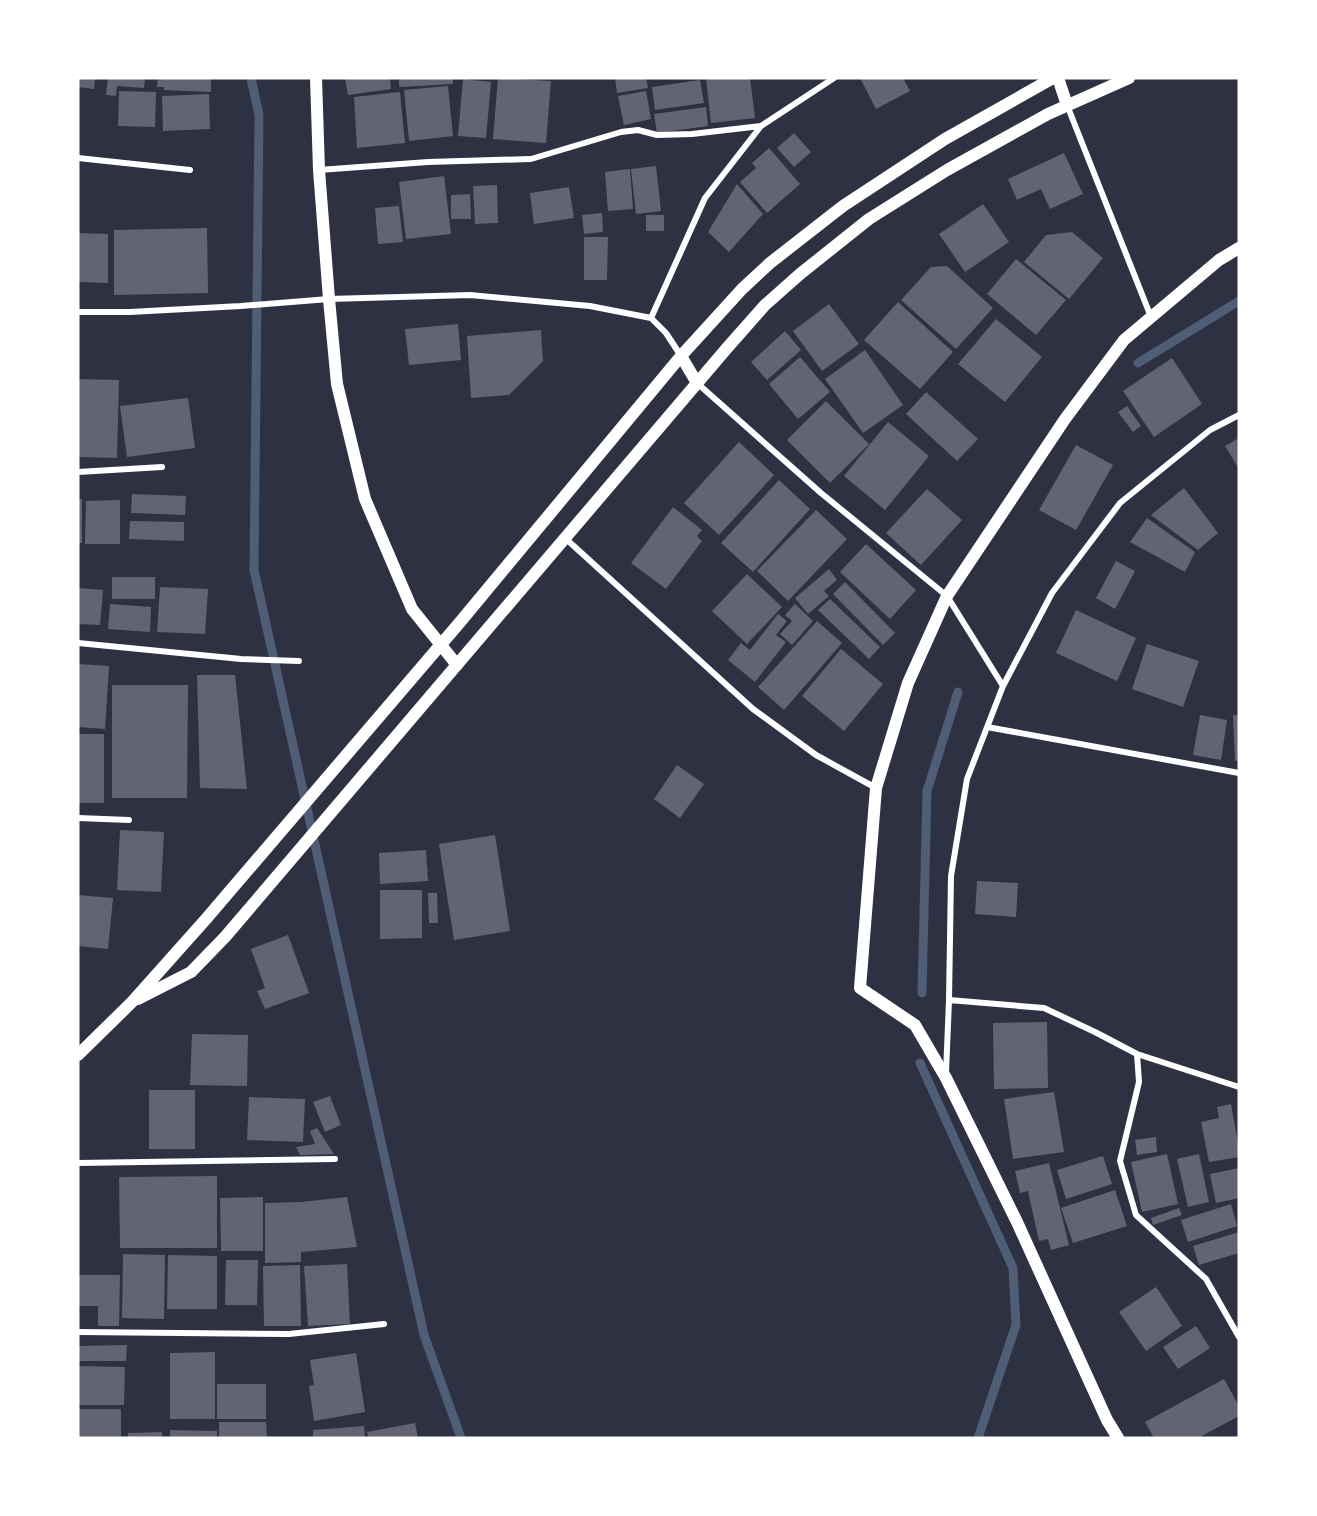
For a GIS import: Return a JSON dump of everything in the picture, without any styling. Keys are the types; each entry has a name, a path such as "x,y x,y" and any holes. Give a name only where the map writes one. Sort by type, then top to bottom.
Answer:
{"main road":[{"path":"316,78 319,170 337,384 365,498 412,609 457,664"},
{"path":"78,1055 132,1002 206,919 441,644 681,356 742,289 770,263 843,206 945,139 1053,78"},
{"path":"1058,78 1067,105"},
{"path":"132,1002 191,972 225,936 765,305 869,219 947,170 1048,114 1129,78"},
{"path":"1118,1438 1107,1420 1017,1222 946,1078 915,1024 860,988 876,788 908,683 947,596 1065,419 1124,340 1219,260 1239,248"},
{"path":"681,356 697,383"}],"street":[{"path":"651,318 705,198 760,126 834,78"},
{"path":"1067,105 1151,318"},
{"path":"319,170 428,162 531,159 621,132 638,130 657,135 692,134 760,126"},
{"path":"78,158 190,170"},
{"path":"78,312 188,309 329,299 470,296 591,306 651,318 666,333 681,356"},
{"path":"697,383 821,493 947,596 1003,686"},
{"path":"946,1078 951,876 966,779 1003,686 1052,593 1120,503 1210,430 1239,415"},
{"path":"78,472 162,467"},
{"path":"565,538 753,709 816,755 876,788"},
{"path":"78,643 240,659 299,661"},
{"path":"987,727 1239,773"},
{"path":"78,818 129,820"},
{"path":"949,1000 1044,1008 1137,1054 1239,1088"},
{"path":"1137,1054 1139,1082 1120,1161 1136,1215 1206,1279 1239,1337"},
{"path":"78,1163 335,1159"},
{"path":"78,1332 289,1334 384,1324"}],"building":[{"path":"78,78 95,78 94,89 78,87"},
{"path":"108,78 145,78 144,88 117,86 116,96 106,95"},
{"path":"158,78 211,78 211,92 164,90 164,87 157,87"},
{"path":"345,78 390,78 391,89 348,95"},
{"path":"399,78 453,78 453,84 399,87"},
{"path":"498,78 551,81 546,143 493,139"},
{"path":"615,78 646,78 648,88 617,93"},
{"path":"706,78 750,78 755,118 711,123"},
{"path":"860,78 903,78 910,91 876,109"},
{"path":"463,79 491,82 486,138 458,136"},
{"path":"700,80 704,103 655,110 652,87"},
{"path":"448,86 453,136 409,141 404,90"},
{"path":"119,91 156,92 155,127 118,126"},
{"path":"646,91 651,119 624,125 618,96"},
{"path":"400,92 405,143 357,148 354,97"},
{"path":"209,94 210,129 163,131 162,96"},
{"path":"706,107 708,126 657,133 654,114"},
{"path":"794,133 811,152 794,167 777,148"},
{"path":"769,148 800,184 767,213 740,182 756,168 752,163"},
{"path":"1064,153 1083,194 1050,209 1041,189 1017,200 1008,179"},
{"path":"656,166 661,211 636,214 631,169"},
{"path":"630,169 633,209 608,211 605,172"},
{"path":"444,176 451,234 406,239 399,182"},
{"path":"737,184 763,214 729,252 708,232"},
{"path":"497,185 498,223 475,224 473,186"},
{"path":"569,187 574,218 534,224 530,193"},
{"path":"470,194 471,219 451,219 451,195"},
{"path":"983,204 1009,242 965,272 939,234"},
{"path":"399,206 403,242 378,244 375,208"},
{"path":"602,213 603,232 584,234 582,215"},
{"path":"646,215 664,215 664,231 646,231"},
{"path":"207,228 208,293 114,295 114,230"},
{"path":"1072,232 1103,258 1069,299 1024,262 1046,235"},
{"path":"78,233 108,234 108,283 78,282"},
{"path":"584,237 608,237 607,280 584,280"},
{"path":"1016,259 1066,300 1036,335 987,294"},
{"path":"947,266 993,308 956,349 901,300 931,267"},
{"path":"898,302 953,352 920,389 864,340"},
{"path":"829,304 859,344 822,371 793,331"},
{"path":"996,319 1042,357 1005,402 958,364"},
{"path":"458,324 461,360 409,365 405,329"},
{"path":"541,330 543,361 509,395 471,398 467,336"},
{"path":"785,331 801,350 767,380 751,362"},
{"path":"865,350 903,405 863,433 825,379"},
{"path":"800,357 830,392 798,419 769,384"},
{"path":"1172,358 1202,404 1154,437 1123,391"},
{"path":"78,379 119,380 117,458 78,457"},
{"path":"926,392 978,439 957,461 906,414"},
{"path":"188,398 195,448 127,457 120,406"},
{"path":"826,401 869,444 830,483 787,440"},
{"path":"1127,406 1141,426 1133,432 1118,412"},
{"path":"888,422 929,456 885,510 844,476"},
{"path":"1239,438 1239,469 1225,446"},
{"path":"739,442 774,475 719,535 684,503"},
{"path":"1076,445 1113,465 1076,530 1039,510"},
{"path":"779,480 810,509 753,572 721,543"},
{"path":"1184,488 1218,533 1198,550 1151,515"},
{"path":"927,489 962,520 921,565 886,533"},
{"path":"132,494 186,496 185,515 131,513"},
{"path":"78,499 82,499 82,543 78,543"},
{"path":"120,500 120,544 85,544 86,501"},
{"path":"673,507 702,530 697,536 702,541 666,589 631,563"},
{"path":"816,510 847,539 788,601 757,571"},
{"path":"1147,518 1195,552 1185,572 1130,542"},
{"path":"130,521 184,522 184,541 129,539"},
{"path":"866,544 916,590 890,619 840,572"},
{"path":"1116,561 1135,571 1115,609 1096,598"},
{"path":"829,569 837,580 824,591 829,596 808,614 795,598"},
{"path":"747,574 782,607 747,644 712,611"},
{"path":"112,577 155,577 155,599 112,599"},
{"path":"845,582 895,633 883,645 833,594"},
{"path":"160,587 208,589 205,634 157,632"},
{"path":"78,588 103,590 100,625 78,624"},
{"path":"830,599 880,647 869,659 818,610"},
{"path":"110,604 151,607 150,632 108,629"},
{"path":"795,604 813,621 792,645 780,634 792,621 785,615"},
{"path":"1076,610 1136,638 1117,681 1056,653"},
{"path":"778,614 787,621 776,635 786,642 755,682 728,660 741,643 750,650"},
{"path":"817,621 842,643 784,710 758,687"},
{"path":"1147,644 1199,661 1183,707 1132,689"},
{"path":"841,649 883,684 844,731 802,696"},
{"path":"78,664 109,666 105,729 78,727"},
{"path":"197,675 235,675 247,789 200,788"},
{"path":"112,685 188,685 187,798 112,798"},
{"path":"1200,715 1227,720 1221,760 1193,755"},
{"path":"1233,715 1239,715 1239,761 1235,761"},
{"path":"78,734 104,734 104,803 78,803"},
{"path":"677,765 704,784 680,818 654,799"},
{"path":"120,830 164,832 161,892 117,890"},
{"path":"495,835 510,931 454,940 439,844"},
{"path":"426,850 428,881 380,884 379,853"},
{"path":"977,881 1018,883 1016,917 975,914"},
{"path":"380,890 422,890 422,938 380,939"},
{"path":"428,893 437,893 438,923 429,923"},
{"path":"78,895 113,898 108,949 78,946"},
{"path":"288,935 309,993 265,1009 257,991 265,988 251,949"},
{"path":"1047,1022 1048,1088 994,1089 993,1023"},
{"path":"192,1034 248,1035 247,1086 190,1085"},
{"path":"149,1090 195,1090 195,1149 149,1149"},
{"path":"1054,1092 1064,1152 1013,1159 1004,1099"},
{"path":"330,1096 341,1125 325,1132 313,1102"},
{"path":"249,1097 305,1099 303,1142 247,1140"},
{"path":"1231,1104 1239,1157 1209,1162 1201,1122 1219,1118 1217,1107"},
{"path":"317,1128 334,1154 300,1155 296,1147 315,1144 310,1131"},
{"path":"1156,1137 1157,1152 1137,1155 1135,1140"},
{"path":"1167,1154 1178,1204 1142,1212 1131,1162"},
{"path":"1199,1154 1209,1202 1188,1207 1177,1159"},
{"path":"1103,1156 1112,1184 1066,1199 1057,1170"},
{"path":"1049,1163 1069,1245 1051,1250 1048,1239 1039,1241 1028,1191 1020,1193 1015,1171"},
{"path":"1239,1168 1239,1198 1216,1203 1210,1174"},
{"path":"217,1176 217,1248 120,1248 119,1177"},
{"path":"1115,1190 1127,1226 1073,1243 1061,1208"},
{"path":"263,1197 263,1251 221,1251 220,1198"},
{"path":"347,1197 357,1247 301,1252 301,1262 265,1263 265,1203"},
{"path":"1231,1204 1237,1226 1188,1242 1181,1220"},
{"path":"1179,1208 1182,1215 1153,1225 1151,1218"},
{"path":"1239,1232 1239,1253 1199,1265 1193,1246"},
{"path":"123,1254 165,1255 164,1319 122,1318"},
{"path":"168,1255 217,1256 217,1309 167,1309"},
{"path":"226,1260 258,1260 257,1305 225,1305"},
{"path":"347,1264 350,1324 308,1326 304,1266"},
{"path":"300,1265 301,1326 264,1326 263,1266"},
{"path":"78,1275 120,1275 119,1326 98,1326 98,1306 78,1306"},
{"path":"1156,1287 1182,1326 1146,1351 1119,1312"},
{"path":"1196,1326 1210,1348 1178,1369 1163,1347"},
{"path":"127,1345 126,1361 78,1361 78,1346"},
{"path":"215,1352 215,1419 170,1419 170,1353"},
{"path":"356,1353 365,1412 314,1421 309,1386 314,1385 310,1360"},
{"path":"78,1366 125,1367 124,1405 78,1405"},
{"path":"1224,1379 1239,1406 1239,1416 1198,1438 1154,1438 1145,1422"},
{"path":"217,1384 266,1384 266,1419 217,1419"},
{"path":"78,1409 121,1409 121,1438 78,1438"},
{"path":"219,1422 266,1422 267,1438 219,1438"},
{"path":"415,1423 418,1438 369,1438 367,1432"},
{"path":"364,1426 365,1438 313,1438 313,1430"},
{"path":"170,1430 217,1431 217,1438 170,1438"},
{"path":"162,1432 162,1438 128,1438 128,1433"}],"waterway":[{"path":"251,78 259,115 254,570 424,1335 461,1438"},
{"path":"1138,363 1239,301"},
{"path":"922,993 927,791 958,692"},
{"path":"920,1063 1013,1268 1016,1325 978,1438"}]}
